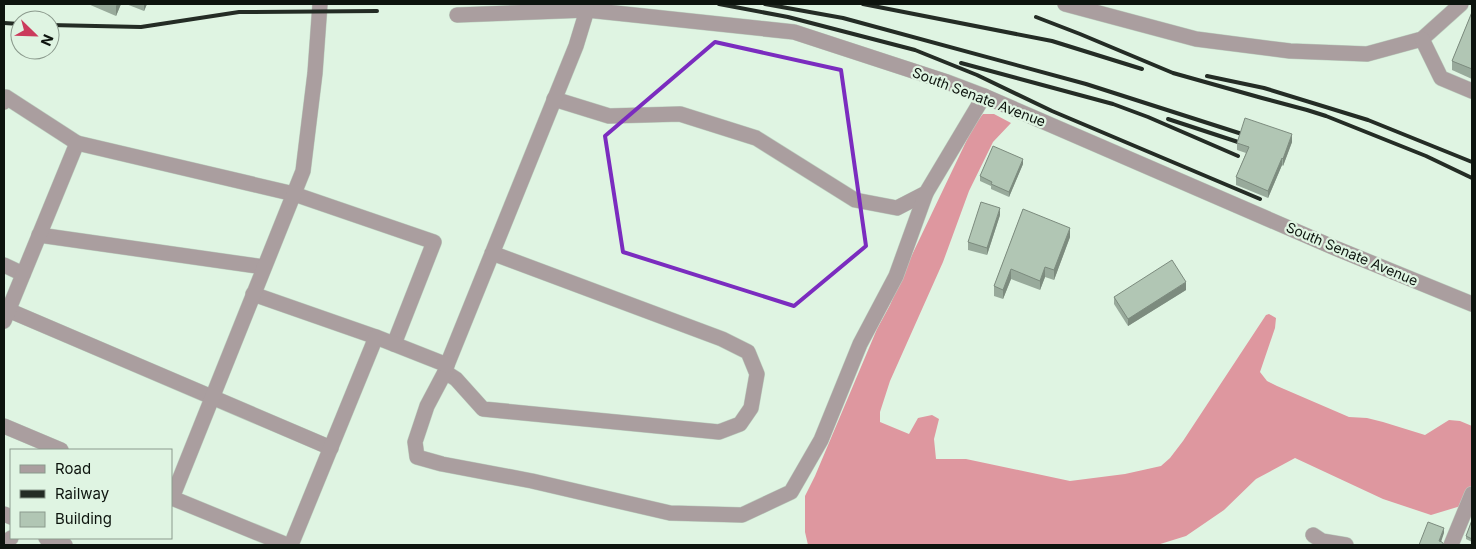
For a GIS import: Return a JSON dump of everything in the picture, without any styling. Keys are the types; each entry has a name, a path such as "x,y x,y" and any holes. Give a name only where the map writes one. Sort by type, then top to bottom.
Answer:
{"street":[{"path":"172,496 303,171 315,72 320,4"},
{"path":"1065,4 1196,39 1290,51 1367,54 1422,39 1461,4"},
{"path":"587,10 576,46 446,368 427,406 415,442 418,457 442,464 532,481 670,513 742,515 791,492 821,440 860,344 896,276 926,193 984,96"},
{"name":"South Senate Avenue","path":"457,15 587,10 794,32 948,82 984,96 1335,248 1472,304"},
{"path":"1422,39 1442,78 1472,91"},
{"path":"5,99 77,143 294,194 434,242 394,344"},
{"path":"554,99 609,116 680,114 756,138 855,200 897,208 926,193"},
{"path":"77,143 6,316 212,398 331,448"},
{"path":"39,235 264,267"},
{"path":"253,294 376,337 446,368 483,409 719,432 740,424 751,408 757,374 748,352 722,339 492,253"},
{"path":"4,265 23,274"},
{"path":"292,545 376,337"},
{"path":"4,426 59,449"},
{"path":"1451,545 1472,494"},
{"path":"172,498 287,545"},
{"path":"1313,535 1322,541 1335,544"},
{"path":"49,539 66,545"}],"highlighted area":[{"path":"715,42 841,70 866,246 794,306 623,252 605,136"}],"shaded area":[{"path":"983,114 994,114 1011,123 993,142 969,191 943,262 890,381 880,412 880,422 909,434 918,418 932,415 939,419 934,439 936,459 966,459 1070,481 1125,474 1161,466 1183,441 1266,315 1269,314 1276,318 1275,328 1260,372 1267,381 1349,417 1367,418 1425,435 1449,420 1460,421 1472,426 1472,485 1464,505 1431,515 1383,499 1295,458 1256,479 1224,510 1186,536 1157,545 808,545 805,532 805,496 877,329 974,125"}],"building":[{"path":"1472,12 1472,69 1452,61"},
{"path":"1245,118 1292,134 1268,191 1236,177 1249,147 1237,143"},
{"path":"993,146 1023,159 1009,192 991,184 992,182 980,176"},
{"path":"981,202 1000,208 987,248 968,242"},
{"path":"1023,209 1070,228 1054,270 1045,267 1040,281 1011,269 1003,290 994,286"},
{"path":"1172,260 1186,282 1128,319 1114,297"},
{"path":"1472,520 1472,539 1466,536"},
{"path":"1428,522 1444,528 1439,541 1444,545 1419,545"}],"railway":[{"path":"719,4 788,17 915,50 977,75 1052,111 1260,199"},
{"path":"765,4 843,18 1086,84 1242,134"},
{"path":"863,4 1052,41 1142,69"},
{"path":"60,25 141,27 239,12 377,11"},
{"path":"1036,17 1173,73 1326,116 1426,156 1472,178"},
{"path":"4,23 10,23"},
{"path":"961,63 1113,104 1238,156"},
{"path":"1207,76 1264,88 1368,120 1472,162"},
{"path":"1168,119 1238,142"}]}
